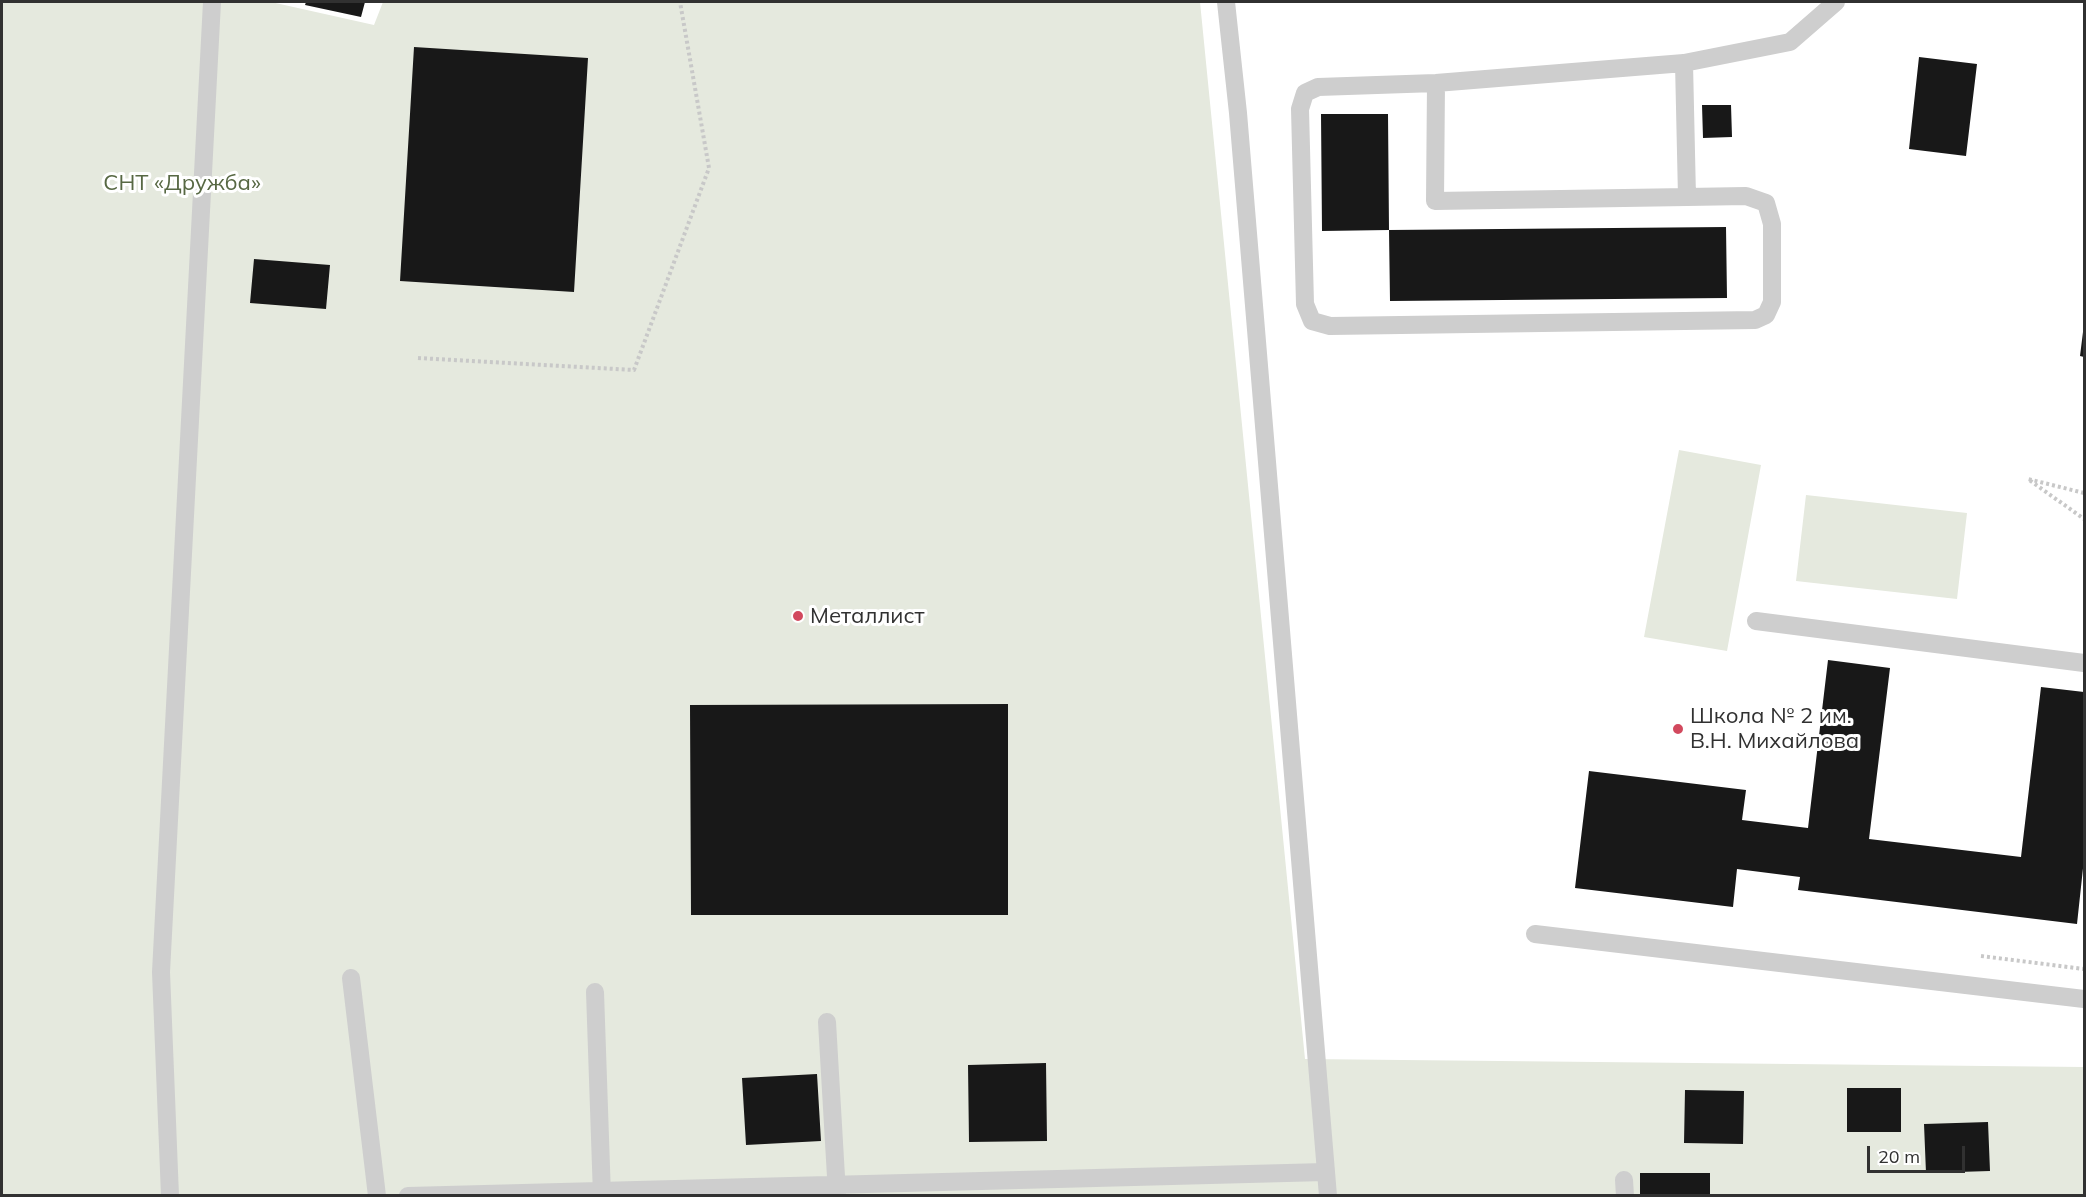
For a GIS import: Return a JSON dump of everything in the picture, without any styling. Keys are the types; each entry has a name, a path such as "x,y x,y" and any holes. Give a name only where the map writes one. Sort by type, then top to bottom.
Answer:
{"lane":[{"path":"170,1196 161,972 213,2"},
{"path":"1227,2 1328,1196"},
{"path":"1436,84 1435,201 1746,196 1766,203 1772,224 1772,302 1766,315 1755,320 1330,326 1312,321 1305,304 1300,109 1305,93 1318,87 1436,84 1684,63 1790,42 1836,2"},
{"path":"1684,63 1687,197"},
{"path":"1756,621 2085,663"},
{"path":"1535,934 2085,999"},
{"path":"351,978 377,1196"},
{"path":"595,992 602,1193"},
{"path":"827,1022 837,1190"},
{"path":"408,1196 1070,1187 1325,1172"}],"path":[{"path":"418,358 634,370 709,168 680,2"},
{"path":"2085,493 2028,478 2085,519"},
{"path":"1981,957 2085,969"}],"green space":[{"name":"СНТ «Дружба»","path":"2,2 271,2 374,25 383,2 1200,2 1305,1059 2084,1067 2084,1195 2,1196"},
{"path":"1679,450 1761,465 1727,651 1644,637"},
{"path":"1806,495 1967,513 1957,599 1796,581"}],"building":[{"path":"306,2 365,2 361,17 305,5"},
{"path":"414,47 588,58 574,292 400,281"},
{"path":"1919,57 1977,64 1966,156 1909,149"},
{"path":"1702,105 1731,105 1732,137 1703,138"},
{"path":"1321,114 1388,114 1389,230 1322,231"},
{"path":"1726,227 1727,298 1390,301 1389,230"},
{"path":"254,259 330,265 326,309 250,303"},
{"path":"2084,332 2084,357 2080,356"},
{"path":"1828,660 1890,668 1869,839 2021,857 2041,687 2084,692 2084,859 2077,924 1798,890 1800,877 1737,869 1733,907 1575,888 1589,771 1746,790 1742,820 1808,828"},
{"path":"1008,704 1008,915 691,915 690,705"},
{"path":"1046,1063 1047,1141 969,1142 968,1065"},
{"path":"817,1074 821,1141 746,1145 742,1078"},
{"path":"1847,1088 1901,1088 1901,1132 1847,1132"},
{"path":"1685,1090 1744,1091 1743,1144 1684,1143"},
{"path":"1988,1122 1990,1171 1926,1173 1924,1124"},
{"path":"1640,1173 1710,1173 1710,1196 1640,1196"}],"place":[{"name":"Металлист","path":"798,616"},
{"name":"Школа № 2 им. В.Н. Михайлова","path":"1678,729"}]}
